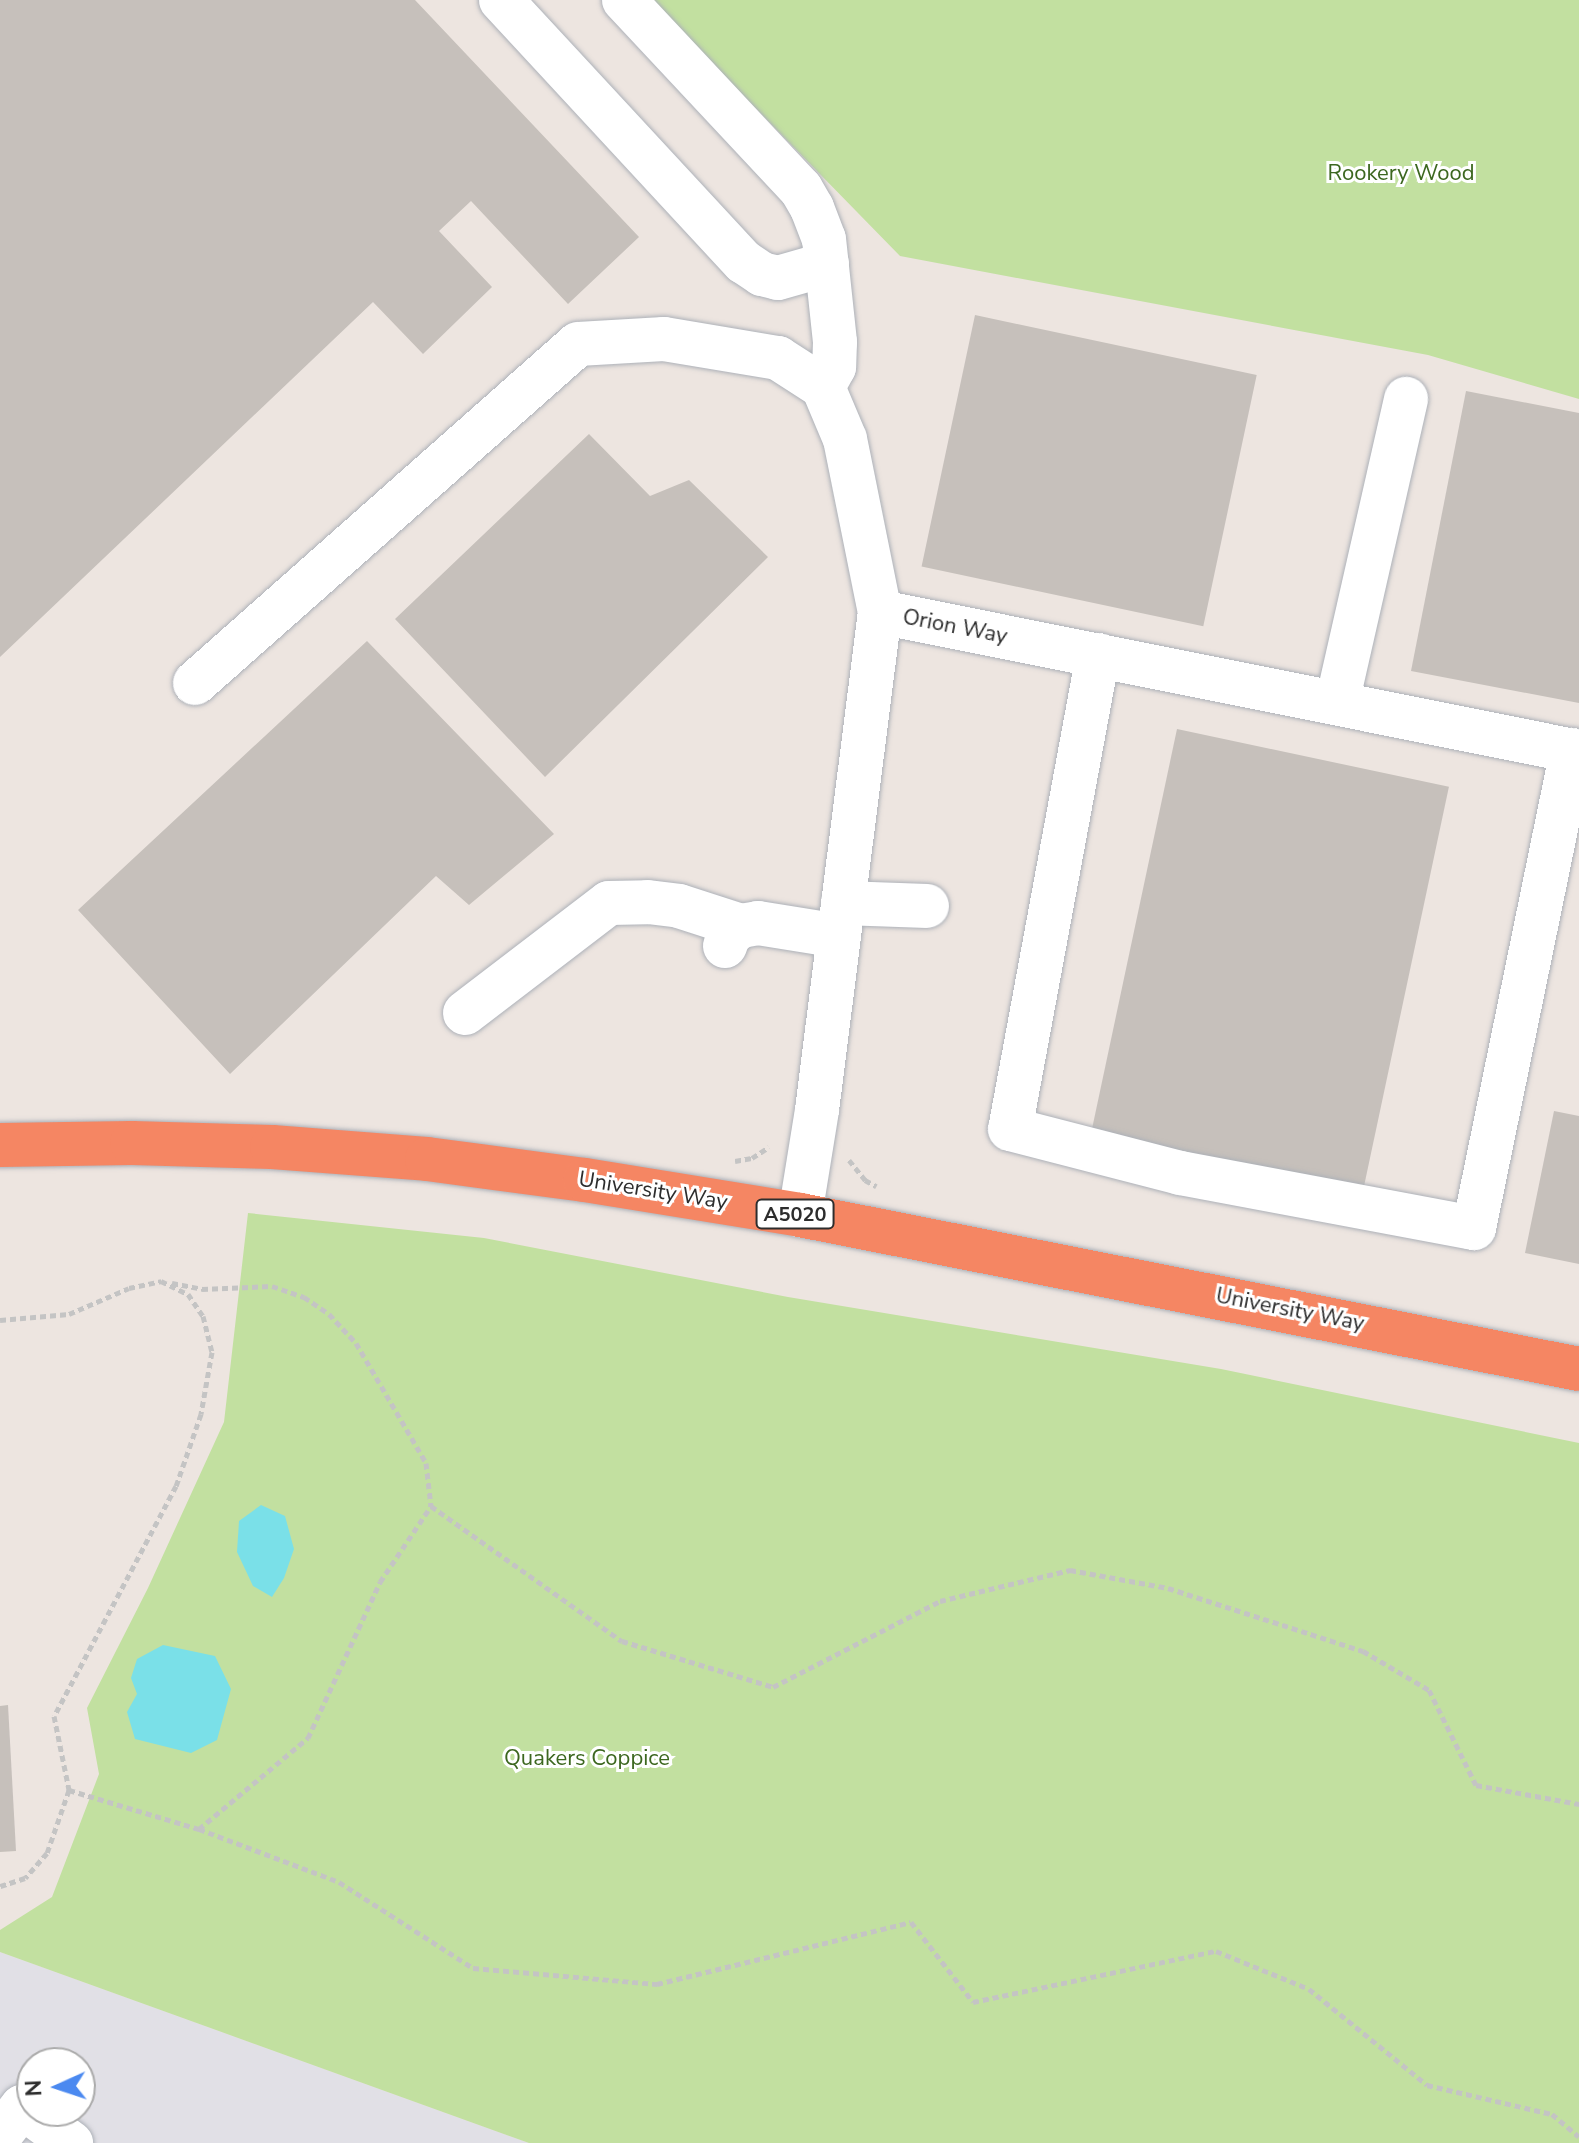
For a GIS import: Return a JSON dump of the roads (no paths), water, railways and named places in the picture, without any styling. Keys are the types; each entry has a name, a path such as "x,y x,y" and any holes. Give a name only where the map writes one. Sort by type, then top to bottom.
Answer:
{"highway":[{"name":"University Way","path":"0,1145 132,1143 272,1147 427,1159 585,1180 800,1215 1579,1369"}],"lane":[{"path":"501,0 744,262 762,274 778,278 827,264"},
{"path":"624,0 801,189 824,239 827,264 835,342 834,367 823,387"},
{"path":"195,683 578,344 664,339 778,358 823,387 845,439 880,612"},
{"path":"1337,703 1406,399"},
{"name":"Orion Way","path":"800,1215 880,612 1575,751"},
{"path":"1098,655 1010,1129 1180,1173 1474,1228 1575,751"},
{"path":"465,1013 609,903 648,902 679,906 732,937 758,923 841,919 927,906"},
{"path":"0,2135 22,2107 71,2143"}],"water":[{"path":"261,1505 285,1516 294,1549 284,1578 272,1597 253,1586 237,1552 239,1521"},
{"path":"163,1645 215,1656 231,1689 217,1740 191,1753 135,1739 127,1712 137,1694 131,1678 137,1659"}],"park label":[{"name":"Rookery Wood","path":"1401,174"},
{"name":"Quakers Coppice","path":"587,1759"}]}
